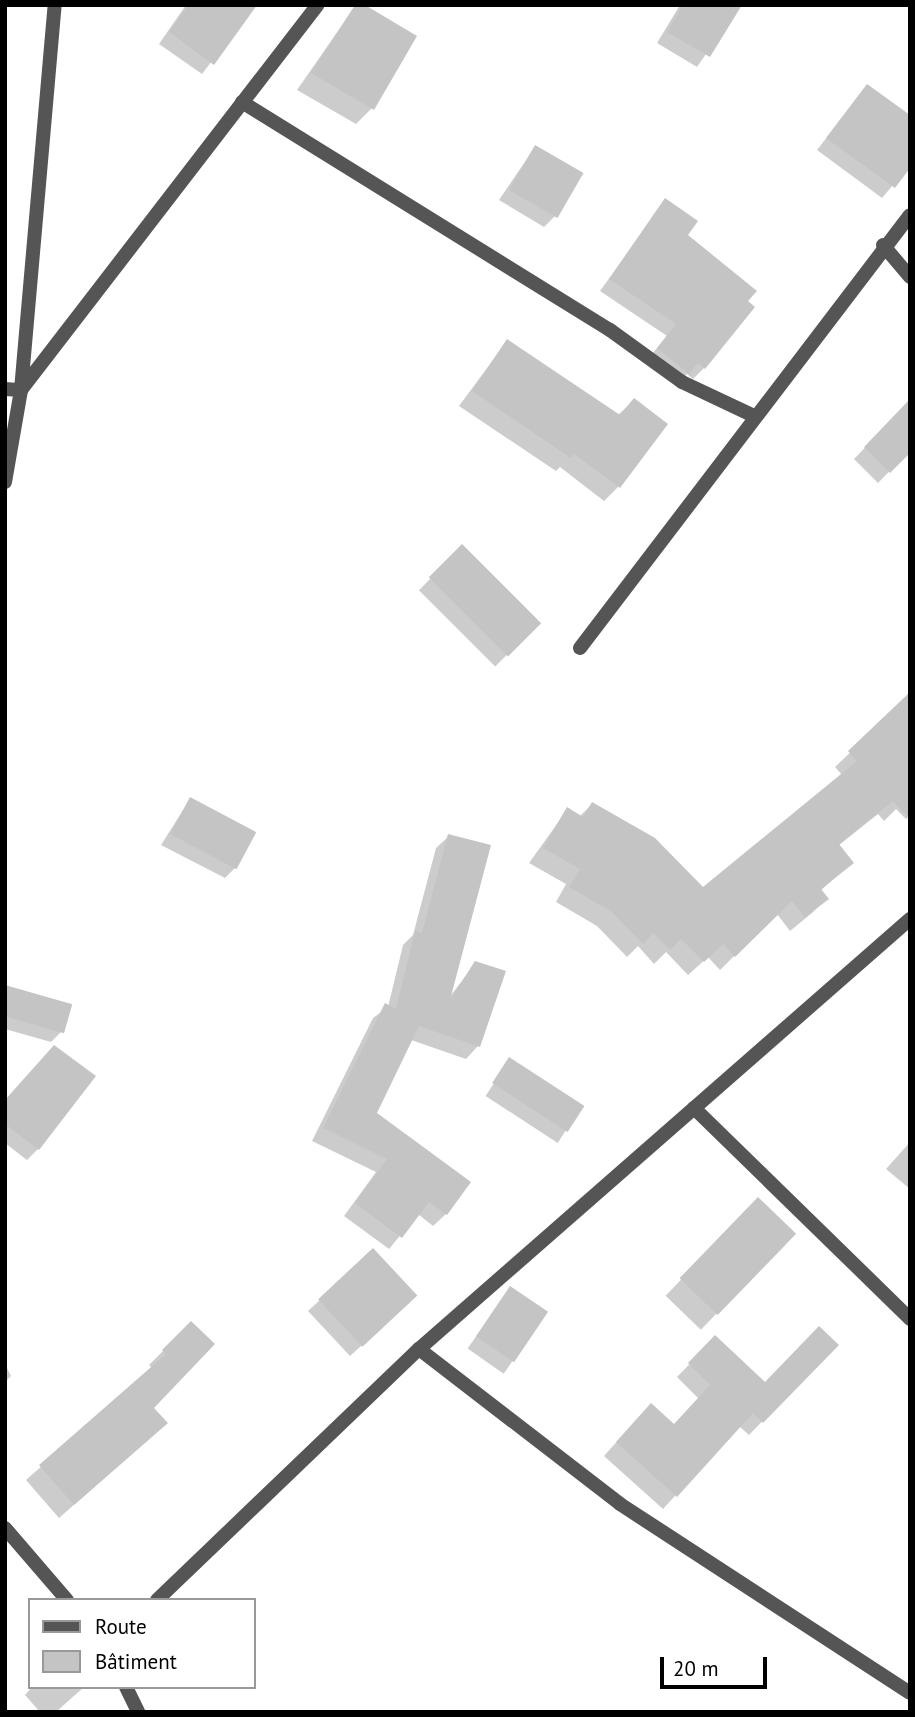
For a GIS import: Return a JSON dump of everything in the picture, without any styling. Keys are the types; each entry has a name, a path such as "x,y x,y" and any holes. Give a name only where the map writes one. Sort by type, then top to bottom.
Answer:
{"street":[{"path":"5,482 21,390 55,5"},
{"path":"21,390 317,5"},
{"path":"242,102 610,330 682,382 754,416"},
{"path":"580,648 883,245 910,215"},
{"path":"883,245 910,277"},
{"path":"5,389 21,390"},
{"path":"159,1598 419,1349 910,919"},
{"path":"694,1108 910,1318"},
{"path":"419,1349 620,1504 910,1693"},
{"path":"5,1528 65,1598"},
{"path":"127,1689 138,1712"}],"building":[{"path":"188,5 257,5 214,65 169,32"},
{"path":"355,5 365,5 417,36 374,110 311,73"},
{"path":"683,5 742,5 710,57 667,32"},
{"path":"867,84 910,115 910,168 895,188 826,138"},
{"path":"535,145 583,173 557,218 509,190"},
{"path":"665,198 698,221 688,235 757,291 748,301 755,307 705,369 698,363 689,374 657,348 676,324 609,279"},
{"path":"507,339 620,415 634,398 668,424 620,488 574,454 571,458 472,391"},
{"path":"910,399 910,453 890,473 864,447"},
{"path":"462,544 541,623 508,656 429,577"},
{"path":"910,692 910,819 893,801 839,844 854,863 821,889 829,899 805,917 792,901 735,957 723,944 704,962 681,939 670,950 653,933 643,944 612,912 569,887 580,869 543,848 567,807 583,817 592,802 655,838 703,887 857,761 848,751"},
{"path":"190,797 256,832 237,869 170,834"},
{"path":"448,834 491,845 450,1000 475,961 506,971 480,1047 419,1026 377,1113 471,1182 447,1215 429,1202 402,1238 355,1203 387,1159 323,1128 385,1003 396,1009 415,931 422,933"},
{"path":"5,985 72,1004 64,1033 5,1016"},
{"path":"54,1045 96,1076 39,1150 5,1124 5,1100"},
{"path":"509,1057 584,1106 568,1132 492,1083"},
{"path":"758,1197 796,1234 718,1315 680,1278"},
{"path":"373,1248 417,1296 362,1347 318,1299"},
{"path":"510,1286 548,1312 514,1362 476,1337"},
{"path":"191,1321 215,1344 154,1408 168,1423 74,1505 39,1465 166,1354 162,1350"},
{"path":"819,1326 839,1345 763,1423 753,1413 677,1497 616,1442 651,1403 674,1424 710,1385 688,1363 715,1335 765,1382"}]}
